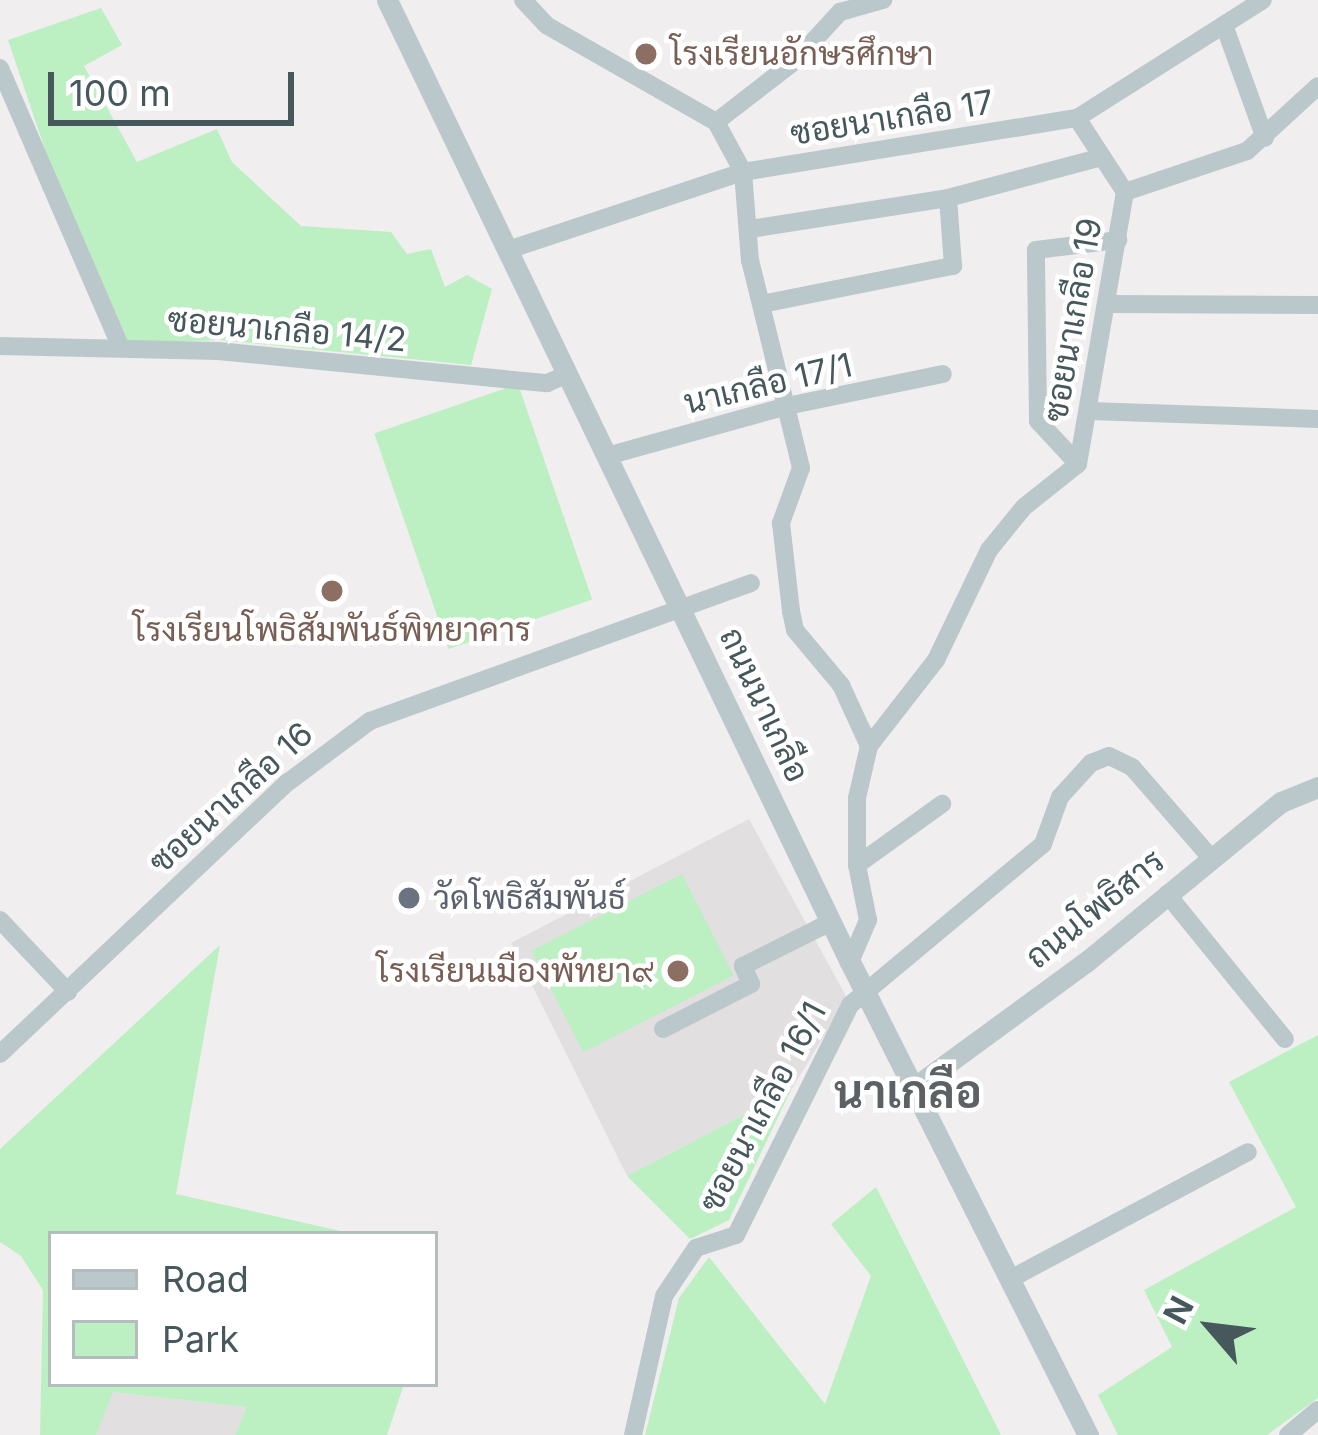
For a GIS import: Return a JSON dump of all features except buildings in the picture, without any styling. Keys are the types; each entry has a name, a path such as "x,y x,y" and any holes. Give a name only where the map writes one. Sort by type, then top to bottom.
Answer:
{"street":[{"name":"ถนนนาเกลือ","path":"387,0 850,962 1014,1277 1088,1435"},
{"path":"523,0 547,25 716,122 743,172 762,304 801,469 781,523 795,630 841,685 869,746"},
{"path":"716,122 795,61 840,12 883,0"},
{"name":"ซอยนาเกลือ 17","path":"508,250 743,172 1077,118 1263,0"},
{"path":"1224,25 1265,138"},
{"path":"0,68 121,347"},
{"name":"ซอยนาเกลือ 19","path":"850,962 868,920 856,865 857,799 869,746 936,660 989,550 1024,507 1078,464 1125,192 1265,138 1318,86"},
{"path":"1077,118 1125,192"},
{"path":"750,229 948,198 1102,157"},
{"path":"762,304 953,266 948,198"},
{"path":"1078,464 1038,421 1036,250 1118,240"},
{"path":"1109,304 1318,305"},
{"name":"ซอยนาเกลือ 14/2","path":"0,346 121,347 547,382 568,374"},
{"name":"นาเกลือ 17/1","path":"607,456 787,406 943,374"},
{"path":"1090,411 1318,419"},
{"name":"ซอยนาเกลือ 16","path":"0,1054 286,782 355,730 751,583"},
{"name":"ซอยนาเกลือ 16/1","path":"633,1435 664,1296 696,1248 736,1235 792,1109 865,992 1043,844 1060,797 1100,759 1132,767 1211,857"},
{"name":"ถนนโพธิสาร","path":"915,1087 1281,802 1318,787"},
{"path":"856,865 942,804"},
{"path":"1166,894 1285,1039"},
{"path":"0,920 68,992"},
{"path":"663,1029 752,984 743,966 831,922"},
{"path":"1014,1277 1248,1151"},
{"path":"1288,1435 1318,1410"}],"shaded area":[{"name":"โรงเรียนเมืองพัทยา๙","path":"749,819 847,998 791,1090 627,1176 511,943"},
{"path":"112,1392 248,1407 235,1435 96,1435"}],"green space":[{"path":"101,8 122,45 84,66 137,162 217,129 232,162 301,226 391,232 407,254 431,249 445,287 467,275 492,289 471,365 220,340 129,343 54,176 8,40"},
{"path":"518,384 592,600 449,649 374,433"},
{"path":"682,874 734,976 583,1052 531,951"},
{"path":"220,945 176,1194 341,1231 48,1231 48,1387 403,1387 387,1435 235,1435 247,1407 113,1392 96,1435 40,1435 43,1290 21,1256 0,1242 0,1149"},
{"path":"1318,1035 1318,1398 1267,1435 1118,1435 1098,1395 1172,1347 1144,1290 1296,1207 1229,1082"},
{"path":"791,1090 729,1220 690,1239 627,1176"},
{"path":"876,1187 1001,1435 645,1435 679,1298 709,1257 825,1404 871,1276 831,1224"}],"place":[{"name":"โรงเรียนอักษรศึกษา","path":"646,54"},
{"name":"โรงเรียนโพธิสัมพันธ์พิทยาคาร","path":"332,591"},
{"name":"วัดโพธิสัมพันธ์","path":"409,898"},
{"name":"โรงเรียนเมืองพัทยา๙","path":"678,971"}],"district":[{"name":"นาเกลือ","path":"908,1092"}]}
